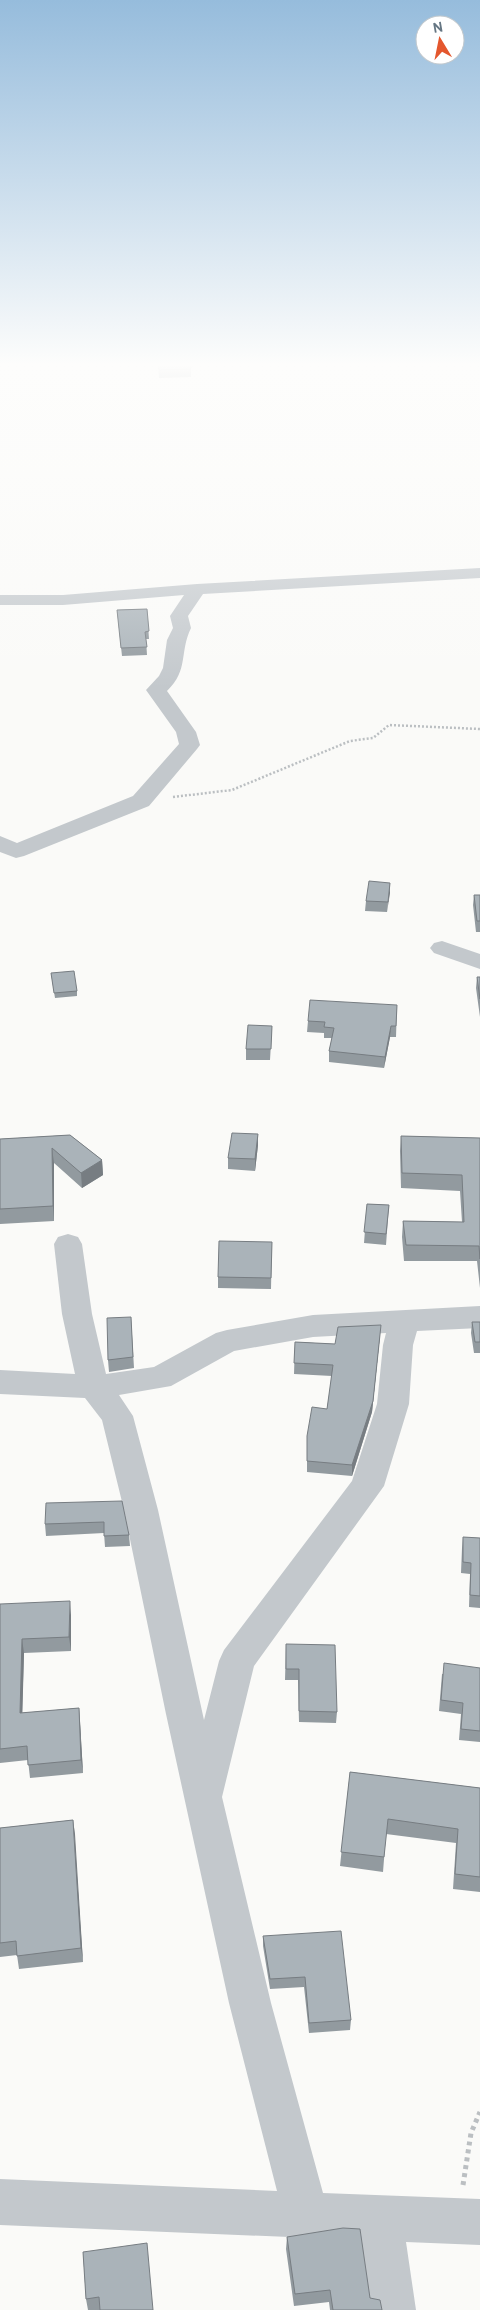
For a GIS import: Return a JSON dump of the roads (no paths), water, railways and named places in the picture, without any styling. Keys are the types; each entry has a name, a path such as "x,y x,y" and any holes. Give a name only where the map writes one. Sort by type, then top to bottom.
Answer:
{"street":[{"path":"0,600 63,600 197,589 480,573"},
{"path":"0,843 16,851 141,801 190,744 186,732 156,690 168,679 173,668 176,640 182,628 179,616 197,589"},
{"path":"442,948 480,962"},
{"path":"68,1244 77,1314 94,1387 117,1416 141,1510 203,1798 250,2003 306,2214"},
{"path":"0,1382 94,1387 160,1378 227,1341 313,1326 480,1317"},
{"path":"203,1798 238,1661 367,1486 393,1404 398,1345 405,1321"},
{"path":"0,2202 469,2221"},
{"path":"379,2217 393,2310"}]}
